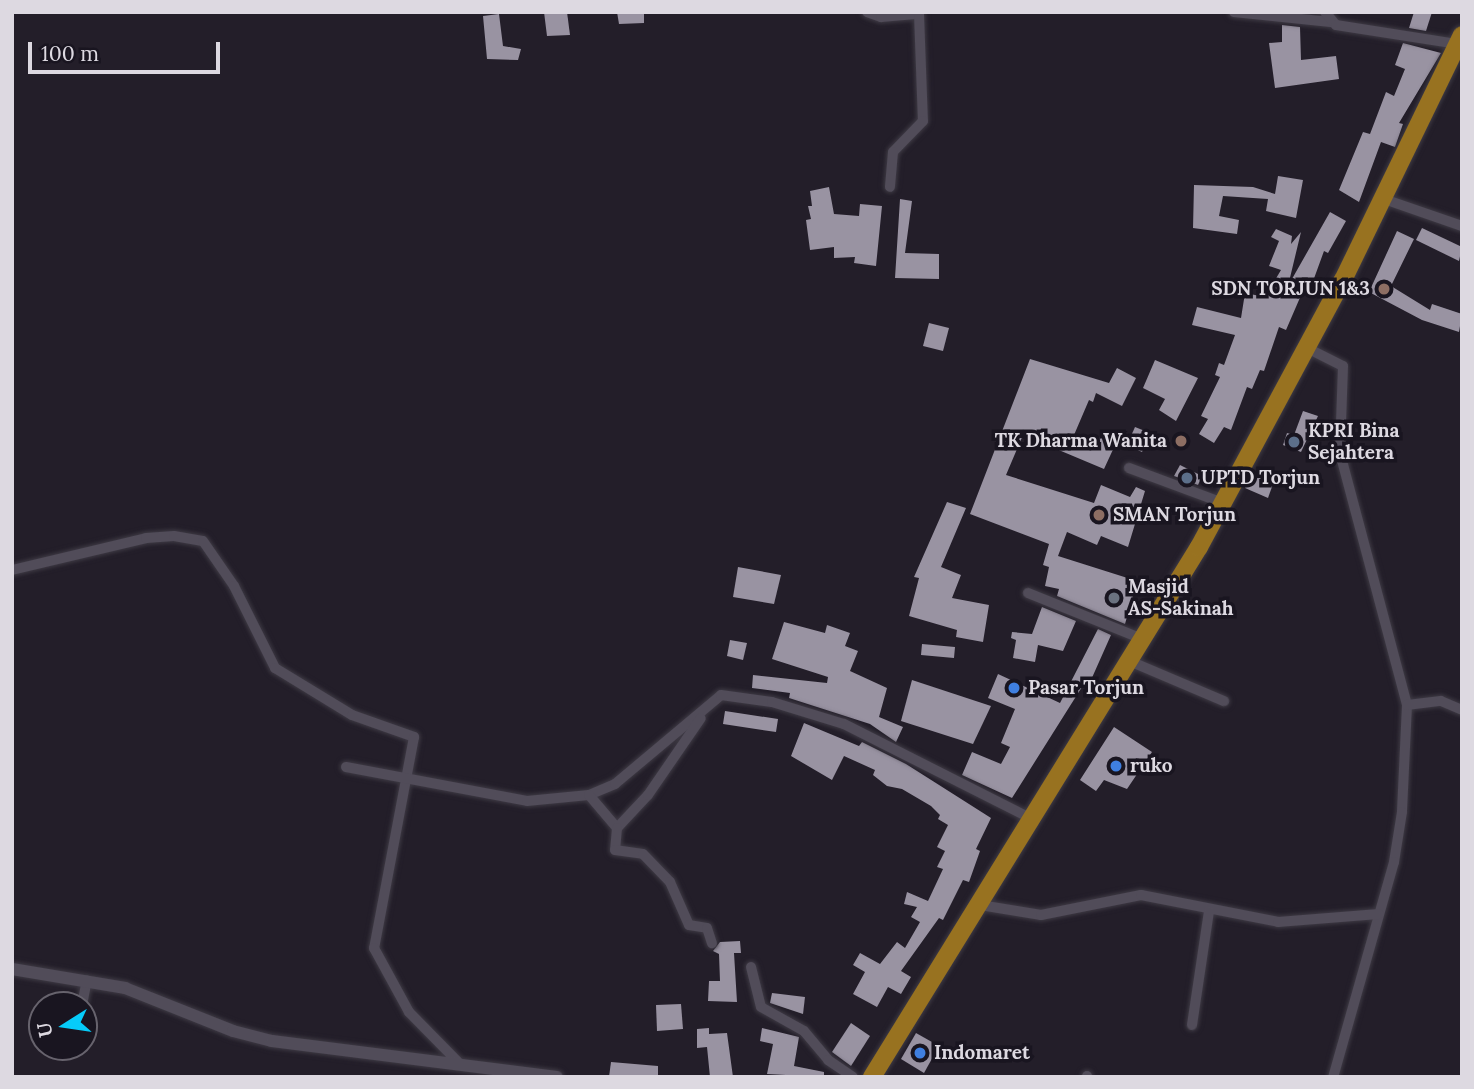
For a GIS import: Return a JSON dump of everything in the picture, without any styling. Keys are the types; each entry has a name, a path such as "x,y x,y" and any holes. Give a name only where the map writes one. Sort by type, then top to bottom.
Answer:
{"highway":[{"path":"872,1077 1132,662 1223,503 1307,348 1459,39"}],"street":[{"path":"867,12 881,17 923,13 923,121 893,152 890,187"},
{"path":"1234,12 1327,17 1459,39"},
{"path":"1381,198 1462,226"},
{"path":"1307,348 1343,366 1340,453 1408,705 1402,812 1379,914 1333,1077"},
{"path":"1129,468 1223,503"},
{"path":"12,570 146,538 183,536 202,541 234,586 275,668 352,715 414,737 374,948 409,1012 457,1061"},
{"path":"1028,593 1145,640"},
{"path":"1132,662 1224,701"},
{"path":"346,767 527,801 589,795 615,784 721,695 772,702 844,724 1032,819"},
{"path":"712,943 707,928 689,925 670,882 643,854 615,850 617,828 648,795 679,744 721,695"},
{"path":"1408,705 1441,701 1462,710"},
{"path":"589,795 617,828"},
{"path":"980,905 1041,915 1141,895 1209,911 1278,922 1379,914"},
{"path":"1192,1026 1209,911"},
{"path":"751,967 761,1007 804,1031 828,1060 853,1077"},
{"path":"12,969 125,988 233,1031 314,1048 457,1061 556,1077"},
{"path":"85,991 87,980"}],"building":[{"path":"544,12 567,12 570,35 547,36"},
{"path":"617,12 644,12 644,23 619,24"},
{"path":"1414,12 1432,12 1426,31 1409,28"},
{"path":"499,14 503,46 521,49 518,60 487,59 483,16"},
{"path":"1282,25 1300,27 1301,60 1336,56 1339,79 1275,88 1269,43 1282,42"},
{"path":"1403,43 1441,53 1399,123 1403,124 1395,147 1381,142 1359,202 1339,190 1363,132 1370,134 1386,92 1394,96 1405,69 1395,65"},
{"path":"1278,176 1303,180 1296,218 1266,211 1268,199 1223,196 1219,216 1239,220 1237,234 1193,228 1194,185 1253,187 1275,194"},
{"path":"829,187 834,214 859,216 860,204 882,206 876,266 854,263 855,257 834,258 834,247 810,250 806,220 811,219 808,206 812,206 810,191"},
{"path":"900,199 912,201 905,253 939,254 939,279 895,278"},
{"path":"1330,212 1346,221 1328,253 1324,251 1308,295 1302,293 1286,330 1279,327 1264,371 1260,370 1252,389 1247,387 1231,430 1224,427 1214,443 1199,434 1208,419 1201,416 1220,377 1215,375 1219,363 1224,365 1235,335 1192,325 1197,307 1241,318 1245,293 1265,297 1281,270 1269,266 1279,241 1271,237 1276,229 1292,236 1291,244 1301,232 1288,286"},
{"path":"1422,228 1462,247 1459,261 1416,240"},
{"path":"1397,231 1414,239 1391,286 1430,310 1432,304 1462,314 1459,332 1422,320 1369,292"},
{"path":"929,323 949,328 943,351 923,346"},
{"path":"1030,359 1109,383 1117,368 1136,378 1122,406 1096,393 1093,402 1089,400 1074,435 1096,445 1101,435 1116,443 1104,469 1023,435 1006,475 1094,503 1101,485 1130,497 1136,487 1145,491 1128,547 1101,536 1097,545 1067,532 1058,556 1137,581 1125,624 1057,596 1059,589 1045,586 1049,567 1043,565 1049,544 970,514"},
{"path":"1155,360 1198,378 1176,421 1159,410 1165,399 1143,388"},
{"path":"1303,411 1318,416 1301,452 1283,445 1287,433 1294,435"},
{"path":"1135,427 1150,433 1142,452 1127,445"},
{"name":"UPTD Torjun","path":"1180,465 1202,476 1198,485 1174,476"},
{"path":"1251,474 1273,484 1268,498 1245,488"},
{"path":"947,502 966,508 941,567 961,575 952,598 989,605 983,642 956,637 957,630 909,616 919,578 914,577"},
{"path":"738,567 781,575 774,604 733,597"},
{"path":"1042,607 1076,621 1063,651 1038,645 1035,662 1013,658 1016,640 1011,638 1012,632 1032,634"},
{"path":"784,622 825,633 827,625 850,633 845,646 858,651 850,671 887,688 879,717 903,727 896,742 870,724 789,698 790,693 752,688 753,675 827,683 828,677 772,659"},
{"path":"1098,629 1111,635 1091,680 1087,679 1012,798 962,775 972,752 1001,764 1010,747 1001,743 1015,709 988,698 998,674 1060,703"},
{"path":"730,640 747,643 743,660 727,656"},
{"path":"922,644 955,647 954,658 921,655"},
{"path":"912,680 991,706 973,744 901,721"},
{"path":"725,711 778,719 776,732 723,724"},
{"path":"804,723 859,746 862,742 906,764 991,818 976,849 980,851 969,882 963,880 943,920 939,918 901,971 911,977 901,994 888,987 877,1007 853,994 865,972 853,965 860,953 880,964 897,942 905,948 920,922 911,917 917,907 904,904 907,892 928,901 943,869 937,867 945,851 937,847 948,825 938,819 940,815 931,806 902,789 887,786 873,775 875,770 844,756 832,780 791,756"},
{"name":"ruko","path":"1114,727 1152,752 1127,789 1104,780 1096,791 1080,780"},
{"path":"740,941 741,953 734,953 737,1002 708,1001 709,981 720,981 719,954 713,951 720,942"},
{"path":"772,993 805,997 803,1014 770,1003"},
{"path":"681,1004 683,1029 657,1031 656,1005"},
{"path":"851,1023 870,1036 851,1066 832,1052"},
{"path":"709,1028 709,1034 727,1033 733,1077 710,1077 707,1047 697,1048 697,1029"},
{"path":"762,1028 799,1037 794,1066 824,1072 824,1077 767,1074 773,1044 760,1041"},
{"name":"Indomaret","path":"916,1033 939,1046 924,1073 901,1059"},
{"path":"611,1062 658,1066 658,1077 609,1077"}],"place":[{"name":"SDN TORJUN 1&3","path":"1384,289"},
{"name":"TK Dharma Wanita","path":"1181,441"},
{"name":"KPRI Bina Sejahtera","path":"1294,442"},
{"name":"UPTD Torjun","path":"1187,478"},
{"name":"SMAN Torjun","path":"1099,515"},
{"name":"Masjid AS-Sakinah","path":"1114,598"},
{"name":"Pasar Torjun","path":"1014,688"},
{"name":"ruko","path":"1116,766"},
{"name":"Indomaret","path":"920,1053"}]}
